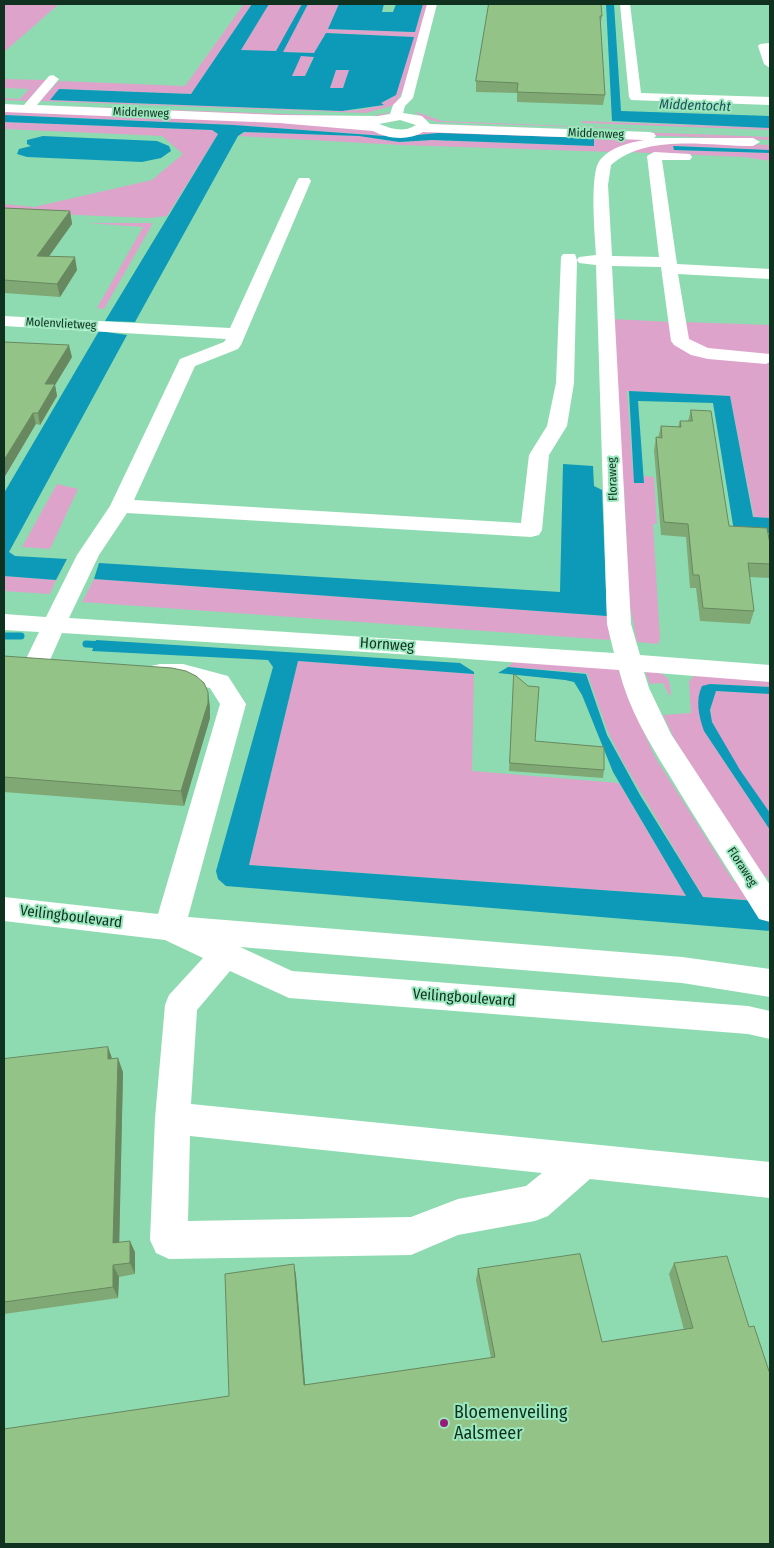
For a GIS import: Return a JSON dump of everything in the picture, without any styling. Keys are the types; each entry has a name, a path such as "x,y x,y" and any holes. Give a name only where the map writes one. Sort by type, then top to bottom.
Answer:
{"street":[{"path":"377,124 402,116 411,106 407,98 432,4"},
{"path":"625,4 635,97 712,105 770,102"},
{"path":"763,46 770,64"},
{"path":"27,109 53,79"},
{"name":"Middenweg","path":"4,108 377,124"},
{"path":"402,116 422,125"},
{"path":"377,124 388,132 400,133 422,125"},
{"name":"Middenweg","path":"422,125 761,140"},
{"name":"Floraweg","path":"761,140 659,142 634,147 613,156 605,163 602,170 619,624 636,688 659,736 766,903"},
{"path":"703,158 654,156 680,341 699,352 766,358"},
{"path":"66,665 25,662 55,625 66,598 88,555 121,506 187,363 232,345 304,181"},
{"path":"121,506 531,530 539,455 556,426 565,383 569,257 640,261 668,266 770,274"},
{"name":"Molenvlietweg","path":"4,320 236,334"},
{"name":"Hornweg","path":"4,622 398,646 770,673"},
{"path":"134,670 183,674 219,682 233,704 168,928"},
{"name":"Veilingboulevard","path":"4,909 168,928 682,970 770,983"},
{"name":"Veilingboulevard","path":"168,928 289,984 748,1020 770,1025"},
{"path":"225,955 181,1005 173,1118 169,1240 411,1236 458,1218 535,1203 585,1160"},
{"path":"173,1118 770,1180"}],"shaded area":[{"path":"4,4 59,4 4,52"},
{"path":"244,4 252,4 191,94 59,89 51,100 335,111 358,110 384,105 380,104 396,95 413,37 326,33 314,53 282,52 308,4 339,4 328,29 415,32 423,4 428,4 403,91 395,105 366,113 39,101 59,81 185,86"},
{"path":"269,4 302,4 276,52 241,50"},
{"path":"301,56 314,56 305,76 291,76"},
{"path":"336,70 349,70 343,88 330,88"},
{"path":"4,79 46,80 27,101 4,100 4,98 20,99 29,89 4,88"},
{"path":"37,105 369,117 394,111 378,117 364,119"},
{"path":"4,110 247,119 411,134 430,131 674,139 613,152 401,145 238,136 247,132 359,136 399,142 432,140 594,146 438,133 398,137 234,125 4,115"},
{"path":"414,111 442,121 770,134 438,122 423,118"},
{"path":"582,121 770,128 770,130 582,123"},
{"path":"4,122 212,130 218,134 167,216 150,218 4,212 4,204 34,207 152,180 183,154 162,136 4,129"},
{"path":"433,124 770,137 770,140 432,127"},
{"path":"700,142 770,145 770,150 673,146 674,150 770,153 770,161 744,157 626,152 655,145"},
{"path":"87,223 153,223 104,309 97,308 143,227"},
{"path":"612,319 672,322 679,345 769,360 770,367 770,518 754,517 730,396 627,391 633,472 644,480 644,476 654,477 657,524 653,524 660,639 658,644 637,642 629,602 624,485 619,483"},
{"path":"684,322 770,325 770,356 707,351 685,340"},
{"path":"57,484 78,489 50,549 22,547"},
{"path":"4,576 56,580 50,594 4,591"},
{"path":"94,579 607,616 610,640 82,602"},
{"path":"298,661 474,674 472,771 619,783 686,896 249,865"},
{"path":"513,662 618,669 629,700 655,757 734,882 737,882 748,900 703,897 623,762 608,732 587,673 508,667"},
{"path":"645,671 657,672 665,676 668,679 671,695 669,695 663,683 650,684"},
{"path":"696,674 770,679 770,687 710,684 704,731 770,830 770,883 767,877 762,874 676,742 663,715 691,713 689,681"},
{"path":"716,691 770,694 770,813 746,781 716,731 711,714 712,702"}],"water":[{"path":"252,4 269,4 241,50 276,51 302,4 308,4 283,52 314,53 326,33 414,37 396,95 381,103 384,105 342,111 50,100 59,89 191,94","holes":["301,56 314,57 305,76 292,76","336,70 349,70 343,88 330,88"]},
{"path":"339,4 384,4 382,12 393,12 396,4 423,4 415,32 413,32 328,29"},
{"path":"606,4 614,4 621,111 770,116 770,128 612,121"},
{"path":"4,115 234,125 398,137 438,133 594,138 594,146 432,140 399,142 359,136 244,132 238,136 135,322 105,321 218,134 212,130 4,122"},
{"path":"43,136 157,141 169,146 171,151 161,158 142,162 27,157 17,154 19,149 31,146 27,144 27,140"},
{"path":"673,146 770,150 770,153 674,150"},
{"path":"99,331 127,335 9,552 15,556 67,559 56,580 4,576 4,493"},
{"path":"629,391 730,396 753,517 770,518 770,533 734,531 713,403 638,401 644,483 634,483"},
{"path":"563,464 593,466 594,486 602,490 607,616 94,579 99,563 560,592"},
{"path":"96,640 460,663 474,672 474,674 298,661 249,865 686,896 613,772 582,695 574,682 498,673 508,667 586,674 607,735 640,795 703,897 770,902 770,931 226,886 218,879 216,871 273,667 268,660 92,651"},
{"path":"710,684 770,687 770,694 716,691 710,710 712,722 740,770 770,813 770,830 704,731 698,703 702,686"}],"building":[{"path":"489,4 601,4 602,16 600,16 605,95 517,92 518,83 476,81"},
{"path":"4,208 70,211 37,256 75,257 57,284 4,280"},
{"path":"4,342 69,345 45,384 55,384 38,413 33,413 4,460"},
{"path":"691,410 711,411 729,526 767,528 770,544 770,564 748,563 754,611 703,608 699,575 693,575 688,524 664,522 656,437 662,438 661,426 681,427 680,421 692,421"},
{"path":"4,656 172,668 186,671 196,676 204,683 208,692 208,703 181,791 4,777"},
{"path":"514,674 528,686 539,687 535,741 604,747 604,770 510,763"},
{"path":"108,1047 108,1059 118,1058 113,1243 130,1241 130,1263 113,1265 113,1287 4,1302 4,1059"},
{"name":"Bloemenveiling Aalsmeer","path":"580,1254 602,1342 693,1328 674,1263 727,1256 749,1327 754,1326 770,1374 770,1544 4,1544 4,1429 229,1396 225,1274 294,1264 304,1385 495,1357 478,1269"}],"waterway":[{"path":"4,636 21,636"},
{"path":"86,644 104,645"}],"place":[{"name":"Bloemenveiling Aalsmeer","path":"444,1423"}],"water label":[{"name":"Middentocht","path":"695,106"}]}
